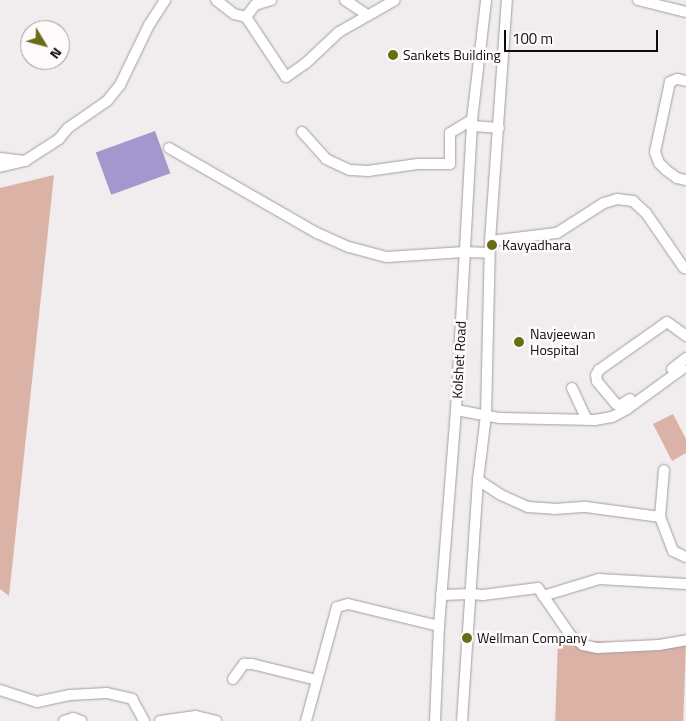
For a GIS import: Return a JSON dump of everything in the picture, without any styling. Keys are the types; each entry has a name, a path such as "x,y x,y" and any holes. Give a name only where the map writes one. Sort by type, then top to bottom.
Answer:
{"street":[{"path":"0,167 24,161 60,139 68,128 107,101 120,85 149,24 165,0"},
{"path":"216,0 234,14 246,17 286,77 306,64 339,32 395,0"},
{"path":"246,17 255,5 271,0"},
{"path":"345,0 367,15"},
{"name":"Kolshet Road","path":"435,721 439,626 456,410 472,123 486,0"},
{"name":"Kolshet Road","path":"462,721 472,594 478,480 486,416 489,253 499,128 506,0"},
{"path":"638,0 686,12"},
{"path":"686,81 677,79 670,82 655,152 659,163 666,170 677,178 686,180"},
{"path":"302,132 326,159 350,170 368,171 390,167 450,164 450,133 472,123 499,128"},
{"path":"169,148 317,233 349,247 387,257 464,252 489,253"},
{"path":"0,158 24,161"},
{"path":"490,241 557,233 604,204 617,199 633,201 646,213 684,268"},
{"path":"686,336 667,322 599,370 596,375 597,381 616,404 620,405 686,358"},
{"path":"456,410 486,416 587,420 612,417 685,371"},
{"path":"572,388 587,420"},
{"path":"664,470 660,517 673,552 686,557"},
{"path":"478,480 528,507 554,509 586,506 660,517"},
{"path":"543,596 599,579 686,584"},
{"path":"441,595 483,595 538,588 571,636 583,645 597,648 659,645 686,640"},
{"path":"306,721 337,607 343,604 439,626"},
{"path":"233,678 244,664 252,664 317,680"},
{"path":"0,690 37,702 70,695 107,693 132,699 144,721"},
{"path":"160,721 196,716 216,721"},
{"path":"64,721 72,718 81,721"}],"shaded area":[{"path":"155,131 170,173 111,195 96,153"},
{"path":"54,175 9,596 0,589 0,188"},
{"path":"673,414 686,439 686,453 672,461 653,424"},
{"path":"558,640 686,644 683,721 555,721"}],"place":[{"name":"Sankets Building","path":"393,55"},
{"name":"Kavyadhara","path":"492,245"},
{"name":"Navjeewan Hospital","path":"519,342"},
{"name":"Wellman Company","path":"467,638"}]}
